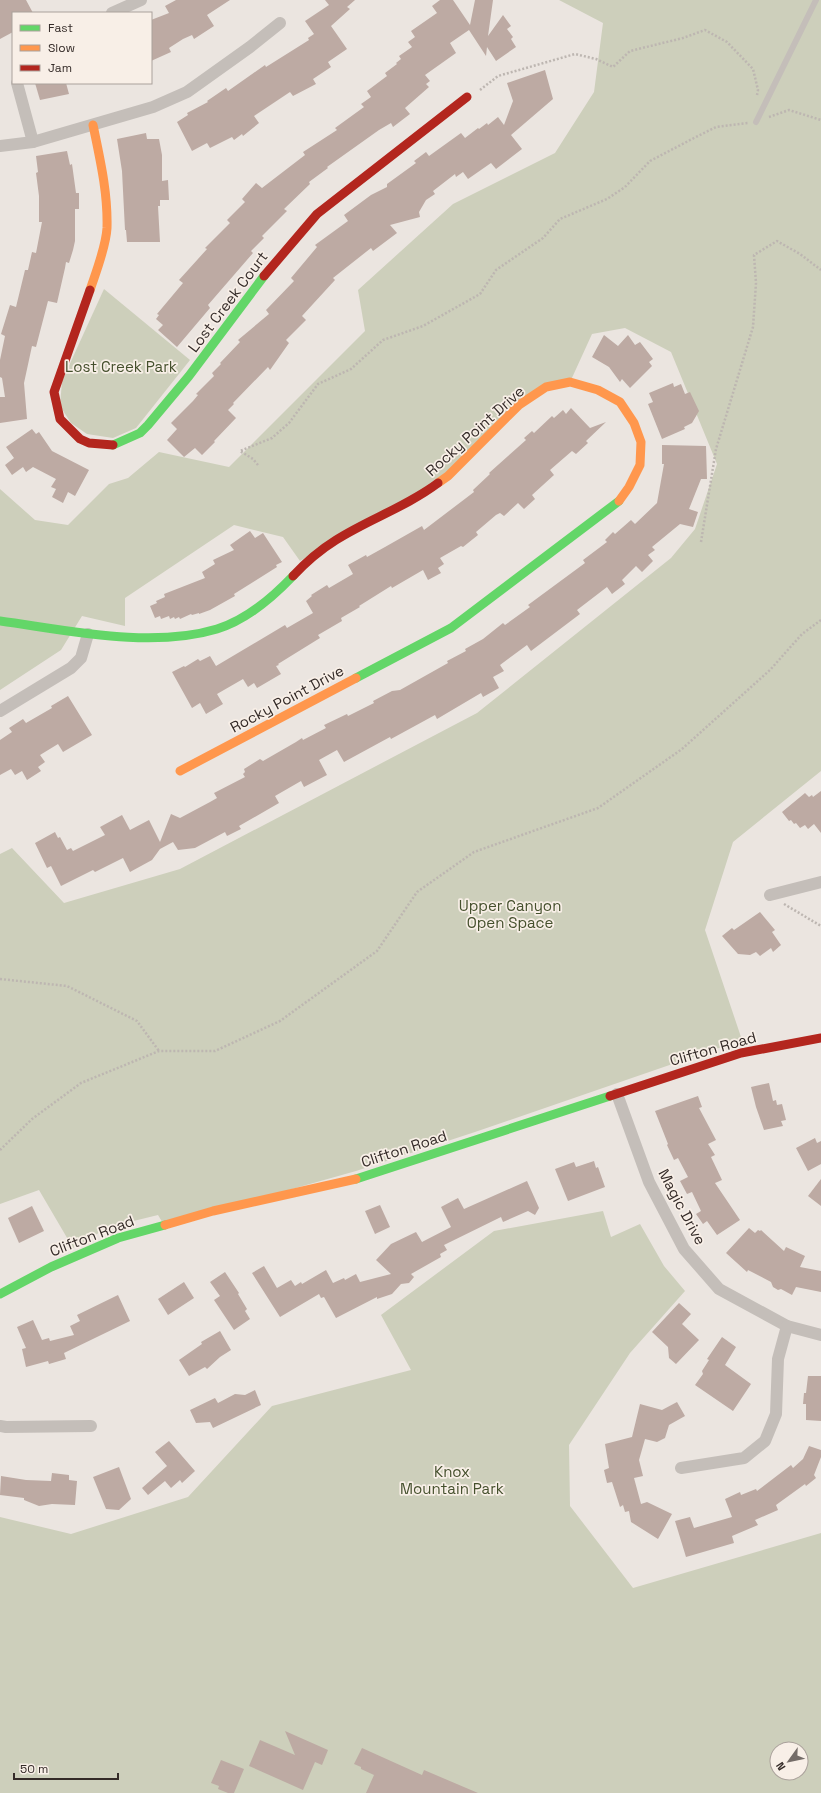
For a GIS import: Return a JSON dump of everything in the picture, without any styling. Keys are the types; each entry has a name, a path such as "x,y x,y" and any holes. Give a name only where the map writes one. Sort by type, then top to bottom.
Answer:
{"street":[{"path":"114,12 141,0"},
{"path":"0,146 33,142 153,107 186,92 250,47 280,23"},
{"path":"17,84 33,142"},
{"name":"Lost Creek Court","path":"93,125 105,184 107,229 98,267 54,392 56,407 60,419 70,430 80,439 89,443 111,446 140,433 148,425 189,376 278,260 317,214 467,97"},
{"name":"Rocky Point Drive","path":"0,621 88,634 129,638 180,636 217,629 249,614 278,591 308,560 336,540 419,497 448,476 520,405 546,387 570,382 598,390 620,402 634,423 641,442 640,466 629,488 616,504 451,628 180,771"},
{"path":"0,711 71,668 81,658 88,634"},
{"path":"770,896 821,882"},
{"name":"Clifton Road","path":"0,1294 51,1267 118,1238 213,1211 356,1179 741,1053 821,1038"},
{"name":"Magic Drive","path":"617,1094 649,1182 684,1249 719,1289 787,1326 821,1335"},
{"path":"682,1468 744,1458 765,1441 776,1414 778,1359 787,1326"},
{"path":"0,1426 91,1426"}],"lane":[{"path":"756,122 816,0"}],"path":[{"path":"480,90 498,76 575,54 596,59 613,67 630,51 683,38 705,30 727,42 753,69 758,90 756,122"},
{"path":"258,465 253,459 240,452 272,438 289,423 318,384 351,369 382,340 423,326 480,294 496,270 543,238 560,219 613,195 625,187 650,161 716,127 756,122 789,110 821,120"},
{"path":"702,542 716,449 753,327 756,282 754,255 777,241 800,254 821,270"},
{"path":"0,1150 32,1120 81,1083 159,1051 215,1051 280,1021 376,951 417,892 474,852 598,808 682,749 770,670 802,634 821,620"},
{"path":"770,896 821,926"},
{"path":"0,979 67,986 137,1021 159,1051"}],"green space":[{"name":"Upper Canyon Open Space","path":"559,0 821,0 821,771 733,842 705,930 742,1040 475,1132 356,1171 164,1225 158,1215 109,1227 73,1248 39,1190 0,1204 0,854 12,848 64,903 180,869 477,713 671,558 695,529 717,464 671,352 625,328 592,334 571,380 545,385 447,475 300,561 283,537 234,525 125,598 125,626 82,616 61,650 0,690 0,489 35,520 68,525 109,484 128,478 159,452 229,467 365,331 358,290 453,204 555,153 594,92 603,23"},
{"name":"Lost Creek Park","path":"104,289 190,360 136,428 113,438 87,434 71,423 60,406 62,381"},
{"name":"Knox Mountain Park","path":"603,1211 611,1237 640,1224 664,1266 685,1291 630,1353 569,1445 570,1506 633,1588 821,1533 821,1793 0,1793 0,1517 71,1534 188,1497 272,1406 411,1370 381,1315 494,1231"}],"building":[{"path":"0,0 26,0 32,12 12,12 12,33 0,39"},
{"path":"176,0 230,0 207,15 214,26 194,39 192,35 183,39 169,48 171,52 152,61 152,20 169,13 165,6"},
{"path":"325,0 355,0 347,7 350,9 331,26 347,49 328,62 331,67 313,79 316,84 293,96 290,92 254,116 259,123 243,136 242,134 234,140 232,137 210,148 207,143 192,151 177,122 188,115 187,113 208,102 207,101 226,88 228,91 265,65 266,67 309,40 308,38 314,34 305,21 329,5"},
{"path":"440,0 453,0 470,25 475,0 493,0 488,36 503,15 511,26 507,29 513,37 511,39 516,47 496,61 487,47 486,56 469,30 450,43 456,53 425,75 430,81 426,84 429,87 405,108 410,114 393,127 391,123 379,130 327,167 328,168 309,182 310,184 284,209 287,211 262,236 264,238 251,251 253,253 208,305 210,308 177,347 158,330 163,325 156,319 159,315 157,314 183,283 179,280 207,249 205,248 230,223 227,220 245,202 242,199 256,183 262,188 305,155 303,152 337,130 335,128 364,107 361,104 371,97 367,91 387,76 385,73 401,59 399,56 412,47 408,42 415,37 411,31 437,13 432,6"},
{"path":"545,70 553,99 511,135 522,149 496,169 491,163 468,179 463,172 456,177 455,174 433,191 435,194 426,200 419,212 420,217 390,225 397,233 373,251 371,248 333,278 335,280 302,316 306,320 286,340 289,343 270,370 268,367 228,410 236,418 214,441 215,442 202,455 195,448 184,457 167,440 177,429 171,423 193,401 198,395 196,394 214,376 212,373 240,342 238,340 269,314 266,310 294,281 291,278 317,247 315,245 348,221 344,215 371,195 387,187 387,184 416,163 414,161 426,152 429,156 461,133 465,138 478,128 479,129 487,123 488,125 498,117 504,125 513,101 507,83"},
{"path":"35,84 66,84 69,94 40,100"},
{"path":"146,133 147,139 159,139 162,155 162,181 168,180 169,200 160,200 160,206 158,206 160,242 127,242 122,171 117,139"},
{"path":"67,151 70,165 72,164 76,193 79,193 79,209 75,209 75,241 73,250 69,263 66,262 57,303 48,301 36,347 32,346 24,383 27,419 0,423 0,397 5,397 2,378 0,377 0,360 5,336 1,334 10,305 16,307 25,270 28,270 32,252 36,253 42,222 39,222 39,196 36,173 38,172 36,156"},
{"path":"604,335 618,346 628,335 635,345 640,342 653,359 649,362 652,366 630,388 622,379 620,382 609,367 592,357"},
{"path":"673,383 674,387 681,384 685,394 690,392 699,411 692,423 684,427 685,429 662,439 648,404 653,402 649,393"},
{"path":"571,408 590,428 606,422 586,441 588,443 576,454 572,451 550,470 554,475 532,495 535,499 524,509 518,503 504,516 500,513 496,515 476,532 478,535 463,547 461,546 440,558 444,564 438,568 441,573 428,580 423,570 392,588 391,586 341,618 342,621 318,635 320,638 278,664 279,665 276,666 281,674 257,688 254,683 248,687 243,679 217,694 223,704 206,714 200,703 192,708 172,672 184,666 185,667 198,659 200,661 210,656 216,666 285,625 287,628 313,613 306,601 312,596 311,595 327,585 329,588 353,574 348,565 366,555 367,557 422,526 424,530 474,492 473,490 490,474 489,473 526,440 524,438 532,431 534,433 552,416 554,418 563,410 566,414"},
{"path":"32,429 36,434 39,432 52,451 89,470 75,496 68,492 63,503 52,497 56,489 51,487 56,479 33,467 26,472 23,467 12,475 5,465 14,458 6,447"},
{"path":"662,445 706,446 707,479 701,479 689,509 698,512 693,527 680,524 652,547 655,550 648,555 653,561 642,572 636,566 622,580 625,584 612,594 607,587 577,610 580,614 531,651 527,645 500,665 504,671 493,677 499,688 483,697 481,693 437,719 435,715 344,762 337,750 319,760 327,775 304,787 301,781 275,796 279,803 239,826 241,829 227,836 225,832 195,848 178,850 173,842 160,849 152,860 130,872 123,858 95,872 93,870 61,886 51,866 47,868 35,843 55,832 58,838 60,837 67,850 71,848 73,851 105,835 100,827 122,815 130,830 149,820 160,842 171,814 180,818 210,802 217,798 214,793 245,777 243,774 245,772 244,769 260,759 263,761 302,738 303,740 326,728 324,725 347,714 348,716 374,703 373,701 392,691 400,690 448,663 447,661 466,651 465,649 483,639 503,623 505,625 530,607 528,605 585,563 583,560 607,542 605,540 613,532 615,534 631,520 635,524 657,503 664,464 662,464"},
{"path":"250,531 255,538 263,533 282,562 276,565 277,567 234,594 235,596 210,610 199,614 191,614 180,619 179,617 175,619 174,617 170,619 169,616 161,619 160,616 155,618 150,606 157,603 156,601 165,597 164,594 205,578 202,572 215,564 213,560 234,550 230,545"},
{"path":"68,696 92,735 63,752 58,744 40,755 45,762 38,767 41,771 27,780 22,771 15,775 11,769 0,775 0,740 12,732 9,728 23,719 26,723 52,708 51,706"},
{"path":"821,791 821,833 814,824 808,829 805,825 800,828 796,823 794,824 791,820 789,821 782,812 805,793 809,797 812,795 813,797"},
{"path":"760,912 775,930 772,932 781,945 773,952 771,948 760,956 756,952 750,955 738,954 722,936 732,928 734,930"},
{"path":"769,1083 773,1101 776,1100 777,1105 782,1104 786,1120 781,1121 783,1126 764,1130 751,1087"},
{"path":"698,1096 702,1107 699,1108 716,1140 708,1144 715,1155 711,1157 722,1180 715,1183 740,1220 717,1235 707,1221 703,1224 696,1214 701,1211 692,1192 687,1194 680,1181 688,1177 678,1158 674,1160 655,1111"},
{"path":"815,1138 817,1143 821,1141 821,1164 808,1171 796,1148"},
{"path":"594,1161 596,1168 598,1167 605,1187 568,1201 555,1169 574,1162 576,1167"},
{"path":"821,1179 821,1206 808,1196"},
{"path":"527,1181 539,1208 535,1215 528,1211 503,1222 501,1217 444,1245 447,1250 440,1254 441,1257 411,1274 414,1277 409,1283 401,1284 392,1294 377,1299 377,1297 336,1318 324,1297 321,1298 319,1294 280,1317 252,1273 264,1266 277,1288 291,1280 295,1286 301,1282 302,1284 326,1270 333,1283 344,1278 345,1280 356,1274 360,1282 391,1274 376,1260 391,1244 416,1232 422,1242 451,1227 441,1207 458,1198 464,1209"},
{"path":"380,1205 390,1227 375,1234 365,1211"},
{"path":"32,1206 44,1231 19,1243 8,1218"},
{"path":"749,1228 755,1233 758,1230 761,1230 784,1251 786,1247 805,1256 800,1267 821,1271 821,1292 796,1287 792,1295 781,1289 778,1290 773,1287 771,1282 748,1270 747,1272 726,1253"},
{"path":"225,1272 239,1293 238,1294 247,1309 245,1311 250,1319 234,1330 214,1300 220,1296 210,1282"},
{"path":"184,1282 194,1298 168,1315 158,1299"},
{"path":"118,1295 130,1321 64,1353 66,1359 49,1364 48,1361 26,1367 22,1349 26,1348 17,1327 33,1320 42,1340 49,1338 50,1341 74,1335 70,1326 80,1321 77,1315"},
{"path":"679,1303 691,1314 682,1324 699,1340 676,1364 669,1358 668,1347 652,1332"},
{"path":"220,1331 231,1350 220,1357 207,1369 205,1367 189,1376 179,1360 202,1344 201,1342"},
{"path":"722,1337 736,1347 725,1365 751,1384 733,1411 695,1385 703,1374 702,1371 709,1360 707,1359"},
{"path":"808,1376 821,1376 821,1421 806,1420 806,1404 803,1404"},
{"path":"255,1390 261,1405 213,1428 210,1422 196,1423 190,1410 215,1398 218,1403 235,1394 245,1395"},
{"path":"677,1402 685,1416 669,1425 665,1438 657,1442 645,1439 639,1460 643,1476 634,1478 641,1504 647,1502 672,1514 658,1539 631,1522 629,1511 625,1512 623,1505 620,1507 612,1482 607,1483 604,1470 609,1468 605,1444 632,1437 640,1404 662,1410"},
{"path":"169,1441 195,1471 182,1483 180,1480 171,1488 165,1481 148,1495 142,1488 167,1466 155,1452"},
{"path":"809,1446 821,1450 821,1457 814,1475 816,1478 776,1505 778,1510 755,1520 758,1525 732,1536 734,1543 686,1557 675,1521 690,1517 694,1528 732,1517 725,1499 740,1492 741,1495 756,1489 757,1491 791,1465 793,1468 803,1459"},
{"path":"119,1467 131,1499 119,1510 106,1509 93,1477"},
{"path":"52,1473 69,1475 69,1480 77,1481 75,1505 52,1504 39,1506 24,1500 24,1498 0,1495 1,1476 26,1480 51,1481"},
{"path":"285,1731 328,1750 322,1765 315,1762 303,1790 249,1766 260,1740 295,1755"},
{"path":"362,1748 422,1775 424,1770 478,1793 366,1793 374,1775 354,1764"},
{"path":"221,1760 244,1769 234,1793 228,1793 218,1789 219,1786 211,1783"}],"traffic: fast":[{"path":"113,445 140,433 148,425 189,376 264,276"},
{"path":"356,678 451,628 619,501"},
{"path":"0,621 109,636 137,638 191,635 217,629 239,620 268,600 293,576"},
{"path":"356,1179 610,1096"},
{"path":"0,1294 51,1267 118,1238 165,1225"}],"traffic: slow":[{"path":"90,290 103,251 107,228 105,189 93,125"},
{"path":"438,483 448,476 519,405 546,387 570,382 598,390 620,402 634,423 641,442 640,465 629,487 619,501"},
{"path":"180,771 356,678"},
{"path":"165,1225 213,1211 356,1179"}],"traffic: jam":[{"path":"264,276 317,214 467,97"},
{"path":"90,290 54,392 60,419 80,439 89,443 113,445"},
{"path":"293,576 313,556 336,540 413,499 438,483"},
{"path":"610,1096 741,1053 821,1038"}]}
